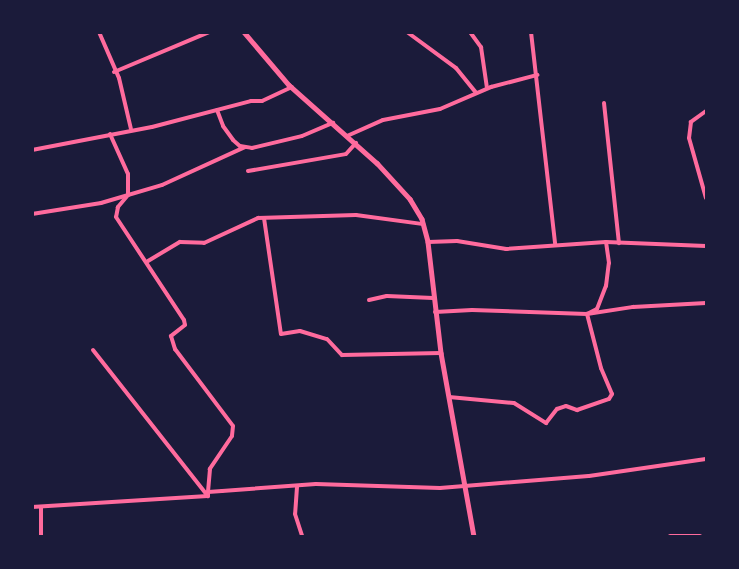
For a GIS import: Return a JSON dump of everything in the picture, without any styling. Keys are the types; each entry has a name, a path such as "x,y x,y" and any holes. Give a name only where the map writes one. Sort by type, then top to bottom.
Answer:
{"street":[{"path":"99,32 114,72 119,78 131,129"},
{"path":"114,72 209,32"},
{"path":"244,32 292,87 348,136 410,199 424,224 428,242 441,354 474,536"},
{"path":"407,32 456,68 476,93"},
{"path":"470,32 481,47 488,88"},
{"path":"532,32 543,154 555,244"},
{"path":"348,136 383,120 440,109 488,88 537,75"},
{"path":"32,150 131,129 152,127 268,99 292,87"},
{"path":"604,103 619,243"},
{"path":"217,110 228,134 245,147 252,148 302,136 334,123"},
{"path":"706,111 695,117 689,132 706,198"},
{"path":"110,134 128,174 128,195 118,207 116,217 148,262 185,325 171,336 175,350 233,426 232,436 210,469 208,494"},
{"path":"248,171 346,154 356,144"},
{"path":"32,214 101,203 162,185 245,147"},
{"path":"701,181 706,179"},
{"path":"148,262 180,242 204,243 242,223 264,218 356,215 424,224"},
{"path":"264,218 281,334 300,331 327,339 342,355 441,354"},
{"path":"428,242 457,241 506,249 555,244 606,242 706,246"},
{"path":"587,314 598,309 606,286 609,263 606,242"},
{"path":"369,300 387,296 434,298"},
{"path":"435,312 472,310 587,314 633,307 706,303"},
{"path":"449,397 514,403 546,423 556,409 566,406 577,410 609,399 612,394 601,368 587,314"},
{"path":"92,350 208,494"},
{"path":"32,507 297,487 440,488 464,484 589,476 706,459"},
{"path":"297,487 295,514 302,536"},
{"path":"41,507 41,536"},
{"path":"670,536 700,536"}]}
